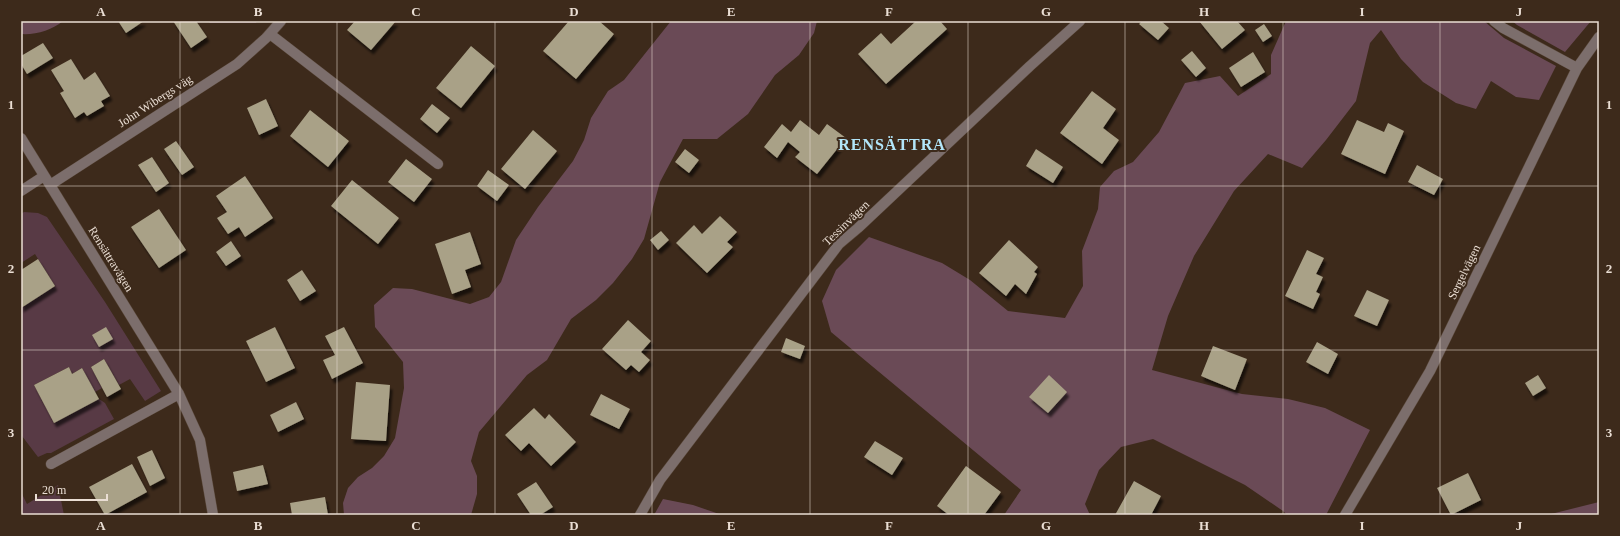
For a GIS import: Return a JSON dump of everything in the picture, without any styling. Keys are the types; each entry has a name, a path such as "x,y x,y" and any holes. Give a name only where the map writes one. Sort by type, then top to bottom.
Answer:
{"street":[{"name":"John Wibergs väg","path":"50,185 237,64 270,34 281,21"},
{"name":"Tessinvägen","path":"640,515 660,480 839,244 1080,21"},
{"path":"1494,21 1503,28 1577,68"},
{"path":"270,34 438,164"},
{"name":"Sergelvägen","path":"1346,515 1430,371 1577,68 1599,37"},
{"name":"Rensättravägen","path":"21,138 179,394 200,440 213,515"},
{"path":"21,191 44,176"},
{"path":"51,464 179,394"}],"shaded area":[{"path":"21,21 63,21 38,33 21,34"},
{"path":"208,21 257,21 256,23 210,23"},
{"path":"671,21 817,21 814,33 799,55 775,75 748,114 717,139 683,139 660,182 644,239 632,259 613,283 596,300 571,319 547,360 527,375 479,432 471,461 477,476 477,494 471,515 344,515 343,503 348,488 358,477 372,468 384,456 395,438 404,388 403,362 375,327 374,305 393,288 412,289 470,304 489,297 501,282 516,240 538,207 573,161 584,140 591,118 608,91 624,80"},
{"path":"1286,21 1484,21 1504,38 1556,66 1539,100 1516,97 1491,81 1476,109 1456,103 1423,82 1401,59 1381,30 1370,43 1356,101 1326,140 1302,168 1268,154 1234,191 1194,256 1168,316 1152,370 1242,394 1288,399 1325,408 1370,430 1326,515 1287,515 1245,485 1153,439 1121,447 1099,470 1085,504 1090,515 1004,515 1021,490 831,332 822,301 836,270 869,237 942,263 970,280 1008,311 1065,318 1083,286 1082,251 1098,209 1100,187 1114,171 1133,162 1159,132 1185,83 1220,76 1238,96 1271,74 1271,55"},
{"path":"1512,21 1591,21 1565,52"},
{"path":"24,212 38,213 47,217 105,302 161,391 145,401 130,379 119,385 104,359 91,367 102,388 95,392 82,368 72,374 69,367 34,385 54,423 99,399 105,403 114,419 51,453 38,457 21,436 21,308 55,286 35,254 21,263 21,214"},
{"path":"58,485 64,515 21,515 21,492 27,504"},
{"path":"663,499 693,505 722,515 654,515"},
{"path":"1599,502 1599,515 1547,515"}],"building":[{"path":"118,21 144,21 126,33"},
{"path":"173,21 196,21 207,37 191,48"},
{"path":"355,21 396,21 371,50 347,30"},
{"path":"569,21 599,21 614,34 576,79 543,51"},
{"path":"916,21 940,21 947,29 886,84 858,54 881,33 891,44"},
{"path":"1142,21 1161,21 1169,28 1158,40 1139,24"},
{"path":"1199,21 1237,21 1245,30 1222,49"},
{"path":"1264,24 1272,36 1263,42 1255,30"},
{"path":"43,43 53,58 27,74 21,64 21,56"},
{"path":"471,46 495,66 461,108 436,88"},
{"path":"1192,51 1206,68 1196,77 1181,60"},
{"path":"1253,52 1265,72 1241,87 1229,68"},
{"path":"71,59 84,80 95,72 110,96 101,101 104,106 87,116 84,112 75,118 60,93 64,91 51,70"},
{"path":"1092,91 1116,109 1103,128 1119,140 1102,164 1060,133"},
{"path":"266,99 278,126 259,135 247,108"},
{"path":"432,104 450,118 437,133 420,119"},
{"path":"310,110 349,141 328,167 290,136"},
{"path":"800,120 819,135 827,124 846,138 817,174 795,157 800,152 788,142 777,158 764,147 782,124 791,132"},
{"path":"1357,120 1384,132 1388,123 1404,131 1385,174 1341,154"},
{"path":"533,130 557,151 525,189 501,169"},
{"path":"176,141 194,167 182,175 164,149"},
{"path":"685,149 699,160 689,173 675,162"},
{"path":"1036,149 1063,167 1053,183 1026,166"},
{"path":"152,157 169,183 156,192 138,165"},
{"path":"406,159 432,179 414,202 388,182"},
{"path":"1417,165 1443,179 1434,195 1408,182"},
{"path":"488,170 509,185 497,201 477,186"},
{"path":"245,176 273,218 245,237 239,227 228,234 217,218 227,212 216,196"},
{"path":"352,180 399,218 378,244 331,206"},
{"path":"159,209 186,250 159,268 131,227"},
{"path":"720,216 737,232 727,242 733,247 707,273 676,243 694,225 702,234"},
{"path":"661,231 669,240 658,250 650,240"},
{"path":"470,232 481,264 465,270 471,287 452,294 435,244"},
{"path":"1009,240 1038,267 1034,272 1037,274 1026,294 1015,284 1006,296 979,273"},
{"path":"231,241 241,256 226,266 216,252"},
{"path":"1307,250 1324,258 1316,274 1323,277 1316,292 1320,294 1313,309 1285,296"},
{"path":"38,259 55,286 21,308 21,270"},
{"path":"302,270 316,291 300,301 287,280"},
{"path":"1367,290 1389,300 1377,326 1354,316"},
{"path":"628,320 651,341 641,352 650,360 639,372 631,365 626,370 602,349"},
{"path":"106,327 113,339 99,347 92,335"},
{"path":"275,327 295,368 266,382 246,341"},
{"path":"344,327 363,363 332,379 323,360 335,355 325,336"},
{"path":"786,338 805,346 800,359 781,352"},
{"path":"1317,342 1338,354 1328,374 1306,362"},
{"path":"1213,346 1247,359 1235,390 1201,376"},
{"path":"104,359 121,389 107,397 91,367"},
{"path":"69,367 72,374 82,368 99,399 54,423 34,385"},
{"path":"1049,375 1067,392 1048,413 1029,397"},
{"path":"1538,375 1546,388 1533,396 1525,383"},
{"path":"356,382 390,385 386,441 351,439"},
{"path":"601,394 630,409 619,429 590,415"},
{"path":"296,402 304,419 278,432 270,415"},
{"path":"534,408 545,419 549,414 576,442 551,466 529,443 521,451 505,435"},
{"path":"875,441 903,458 892,475 864,457"},
{"path":"152,450 165,478 150,486 137,457"},
{"path":"132,464 147,492 105,515 89,487"},
{"path":"263,465 268,484 237,491 233,472"},
{"path":"966,466 1001,492 984,515 949,515 937,506"},
{"path":"1468,473 1481,500 1451,515 1437,488"},
{"path":"1134,481 1161,496 1151,515 1115,515"},
{"path":"536,482 553,507 540,515 531,515 517,494"},
{"path":"325,497 328,515 292,515 290,503"}],"district":[{"name":"RENSÄTTRA","path":"892,144"}]}
